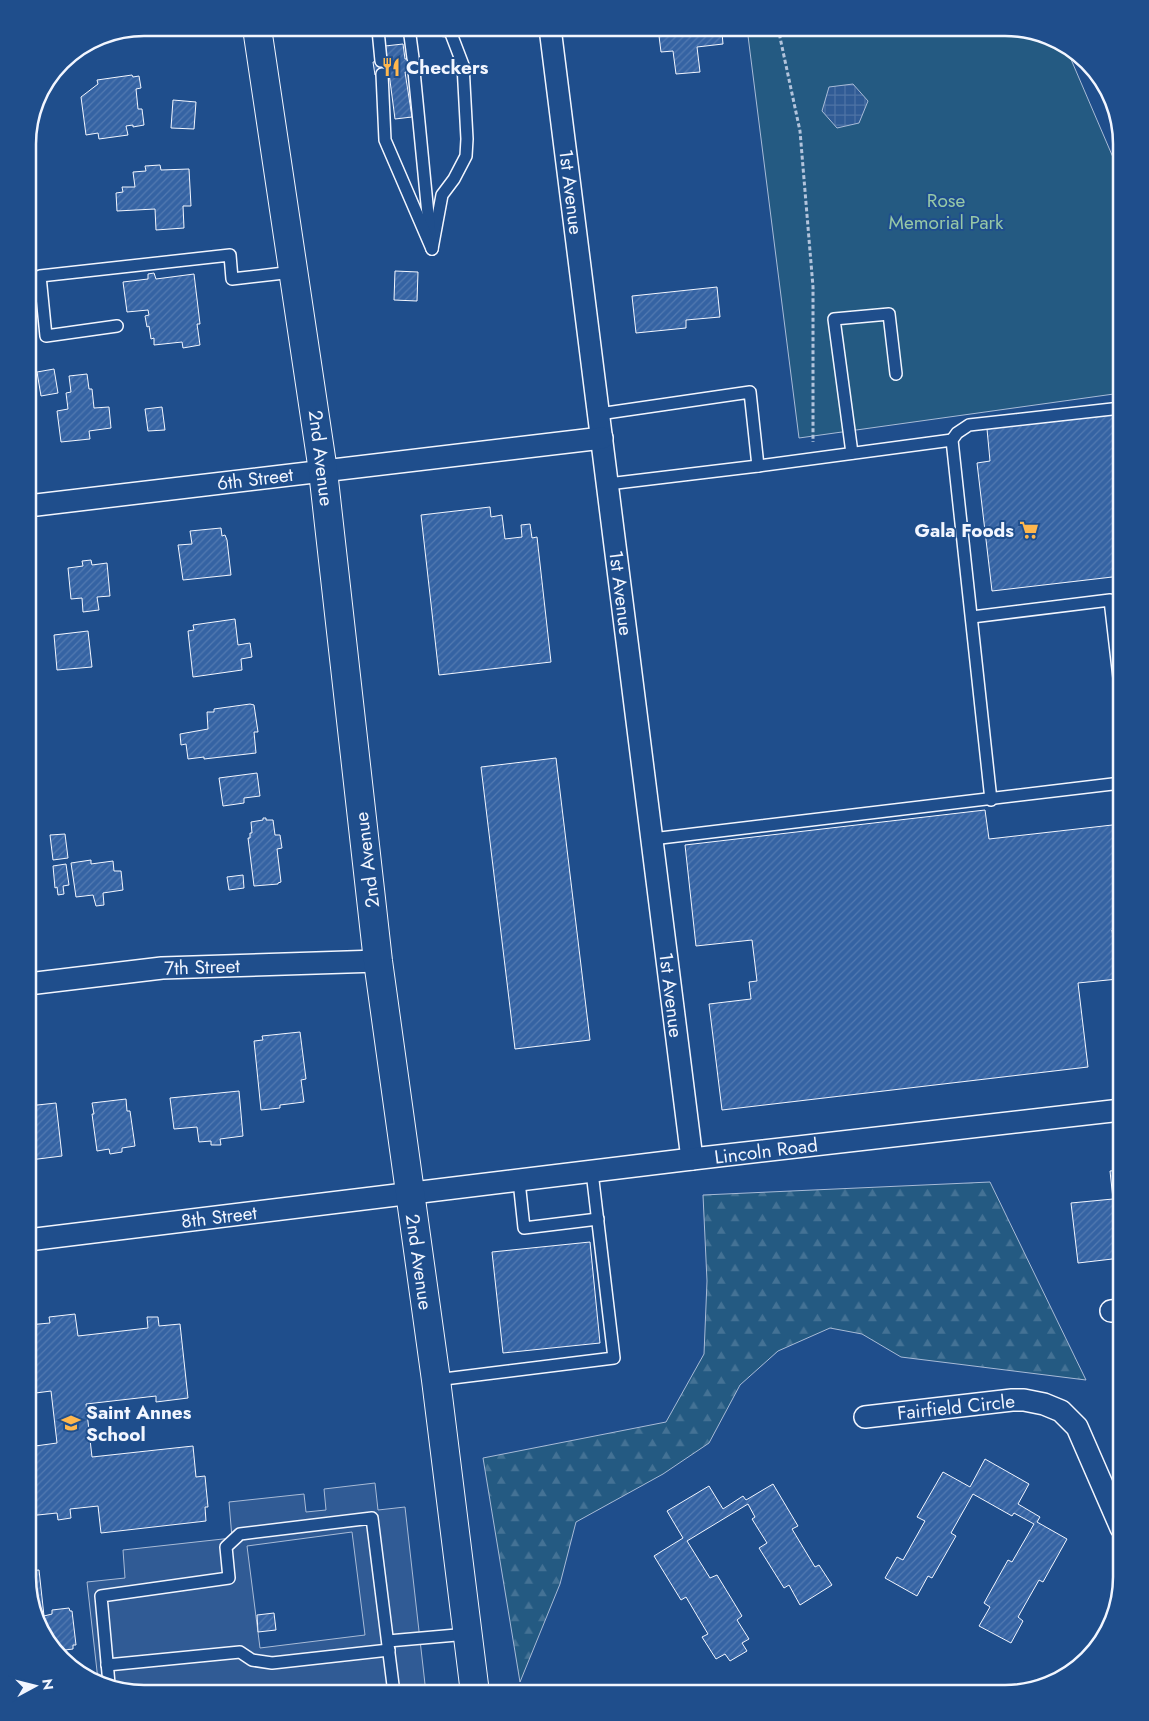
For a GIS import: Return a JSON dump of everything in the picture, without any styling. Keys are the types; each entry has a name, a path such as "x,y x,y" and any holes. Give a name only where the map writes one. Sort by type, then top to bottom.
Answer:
{"street":[{"name":"2nd Avenue","path":"259,36 323,471 378,961 436,1380 474,1685"},
{"name":"1st Avenue","path":"551,36 692,1159"},
{"name":"6th Street","path":"36,505 602,438"},
{"name":"7th Street","path":"36,983 162,968 378,961"},
{"name":"Lincoln Road","path":"410,1193 519,1182 692,1159 1113,1111"},
{"name":"8th Street","path":"36,1239 410,1193"},
{"name":"Fairfield Circle","path":"865,1417 1012,1400 1044,1404 1061,1411 1077,1427 1113,1508"}],"lane":[{"path":"379,36 381,61"},
{"path":"410,36 413,58"},
{"path":"432,250 442,195 454,179 466,156 467,139 463,65 452,36"},
{"path":"414,71 432,250"},
{"path":"382,74 385,140 432,250"},
{"path":"117,326 46,336 40,276 230,255 232,279 294,272"},
{"path":"852,453 834,319 890,314 896,374"},
{"path":"599,414 750,392 758,466"},
{"path":"991,800 952,440 957,433 969,425 1113,409"},
{"path":"608,484 952,440"},
{"path":"972,616 1110,600 1113,624"},
{"path":"652,839 1113,784"},
{"path":"436,1380 614,1358 592,1172"},
{"path":"519,1182 524,1228 598,1219"},
{"path":"108,1679 100,1596 230,1578 226,1547 240,1534 372,1518 393,1685"},
{"path":"107,1665 240,1652 252,1660 272,1663 468,1634"}],"path":[{"path":"780,36 800,131 813,287 813,458"}],"green space":[{"name":"Rose Memorial Park","path":"748,36 1012,36 1046,44 1070,58 1113,157 1113,394 799,438"},
{"path":"990,1182 1086,1380 901,1357 862,1334 830,1328 778,1351 740,1385 709,1443 663,1474 576,1522 560,1584 520,1682 483,1458 666,1422 704,1354 707,1281 703,1195"}],"shaded area":[{"path":"853,84 868,101 859,123 837,128 822,111 829,87"},
{"path":"375,1483 378,1510 405,1507 425,1685 137,1685 123,1683 97,1675 87,1582 125,1578 123,1550 232,1538 229,1502 304,1494 306,1512 326,1510 324,1489","holes":["352,1532 365,1635 260,1648 247,1546"]}],"building":[{"path":"659,36 722,36 723,44 697,47 700,72 676,74 673,51 661,52"},
{"path":"403,44 405,59 420,57 421,70 405,72 412,117 395,119 389,73 375,75 373,62 386,60 385,46"},
{"path":"132,75 133,77 139,76 141,88 136,89 138,109 142,109 144,125 126,126 128,135 99,139 98,133 86,135 81,97 98,84 97,80"},
{"path":"173,100 196,102 194,129 171,128"},
{"path":"160,165 161,170 189,169 191,206 183,206 184,228 156,230 155,209 117,211 116,193 123,192 122,187 135,187 133,172 146,171 145,166"},
{"path":"395,271 418,272 417,301 394,300"},
{"path":"154,273 156,279 194,274 200,324 197,324 200,345 183,348 182,342 154,345 154,338 151,339 145,316 149,315 148,310 127,312 123,282 148,279 148,274"},
{"path":"717,287 720,317 686,320 686,328 636,333 632,296"},
{"path":"54,369 58,393 41,396 37,372"},
{"path":"87,374 89,389 92,389 94,408 109,407 111,428 89,431 90,439 61,442 57,411 68,409 66,393 71,392 69,376"},
{"path":"162,407 165,430 148,431 145,409"},
{"path":"1113,414 1113,577 992,591 977,463 990,461 987,429"},
{"path":"490,507 491,517 502,515 505,539 522,537 521,525 530,524 532,538 537,537 551,662 439,675 421,515"},
{"path":"221,528 222,536 225,535 227,540 231,575 183,580 178,545 192,544 190,531"},
{"path":"91,560 92,565 107,563 110,596 97,597 99,610 83,612 82,598 71,599 68,568 83,566 82,561"},
{"path":"235,619 238,645 250,643 252,657 241,659 242,670 193,677 188,631 194,630 193,625"},
{"path":"88,631 92,667 57,670 54,635"},
{"path":"254,705 258,732 254,732 256,753 188,759 186,744 181,745 180,734 208,729 207,712 214,712 214,709"},
{"path":"556,758 590,1040 515,1049 481,767"},
{"path":"257,773 260,796 244,798 244,803 223,806 219,778"},
{"path":"985,810 989,839 1113,825 1113,980 1078,983 1088,1067 722,1110 709,1004 751,999 749,982 757,981 752,940 696,946 685,845"},
{"path":"263,818 273,820 275,835 280,835 282,848 277,849 281,882 278,884 254,886 248,838 250,838 250,833 252,833 251,822 263,820"},
{"path":"65,834 68,858 53,860 50,835"},
{"path":"91,860 91,864 113,861 114,871 121,871 123,890 103,893 104,905 96,906 93,895 76,897 71,863"},
{"path":"66,864 69,885 63,886 64,894 58,895 57,887 55,888 53,866"},
{"path":"243,875 244,888 229,890 227,877"},
{"path":"300,1032 306,1079 301,1080 304,1102 280,1105 280,1108 261,1110 254,1041 263,1040 262,1036"},
{"path":"239,1091 243,1136 220,1139 221,1145 211,1145 211,1141 199,1142 197,1127 174,1129 170,1098"},
{"path":"126,1099 127,1111 130,1111 135,1146 122,1148 122,1152 110,1154 109,1149 97,1151 92,1103"},
{"path":"56,1103 62,1156 36,1159 36,1105"},
{"path":"1110,1171 1113,1171 1113,1199"},
{"path":"1113,1199 1113,1259 1078,1263 1071,1203"},
{"path":"590,1242 600,1343 503,1353 492,1252"},
{"name":"Saint Annes School","path":"75,1314 78,1336 148,1328 147,1317 158,1317 159,1326 180,1324 188,1398 156,1402 156,1396 86,1404 92,1457 193,1446 196,1477 205,1476 208,1507 205,1507 206,1521 101,1533 98,1506 70,1509 71,1518 58,1520 57,1513 36,1515 36,1446 57,1443 51,1391 36,1393 36,1324 50,1323 49,1317"},
{"path":"985,1459 1029,1484 1018,1504 1040,1517 1037,1522 1067,1539 1043,1582 1039,1580 1018,1617 1023,1621 1011,1643 979,1626 990,1607 984,1603 1008,1560 1012,1562 1034,1524 1014,1513 1012,1516 973,1494 951,1533 956,1536 932,1578 928,1576 917,1596 885,1578 897,1557 903,1560 925,1521 917,1517 943,1472 970,1487"},
{"path":"773,1484 798,1526 792,1529 815,1567 819,1565 832,1585 800,1605 789,1585 784,1588 759,1548 767,1543 752,1519 755,1517 748,1504 687,1541 710,1578 717,1575 742,1616 737,1620 749,1639 742,1643 747,1651 730,1661 725,1654 716,1659 702,1637 708,1634 686,1597 681,1600 654,1556 683,1538 667,1511 709,1486 723,1509 743,1496 746,1500"},
{"path":"36,1570 39,1570 44,1616 52,1614 52,1610 69,1608 72,1611 76,1645 73,1645 73,1649 65,1650 58,1643 44,1618 37,1591"},
{"path":"274,1613 276,1630 258,1632 257,1615"}],"place":[{"name":"Checkers","path":"391,67"},
{"name":"Gala Foods","path":"1029,530"},
{"name":"Saint Annes School","path":"71,1423"}]}
